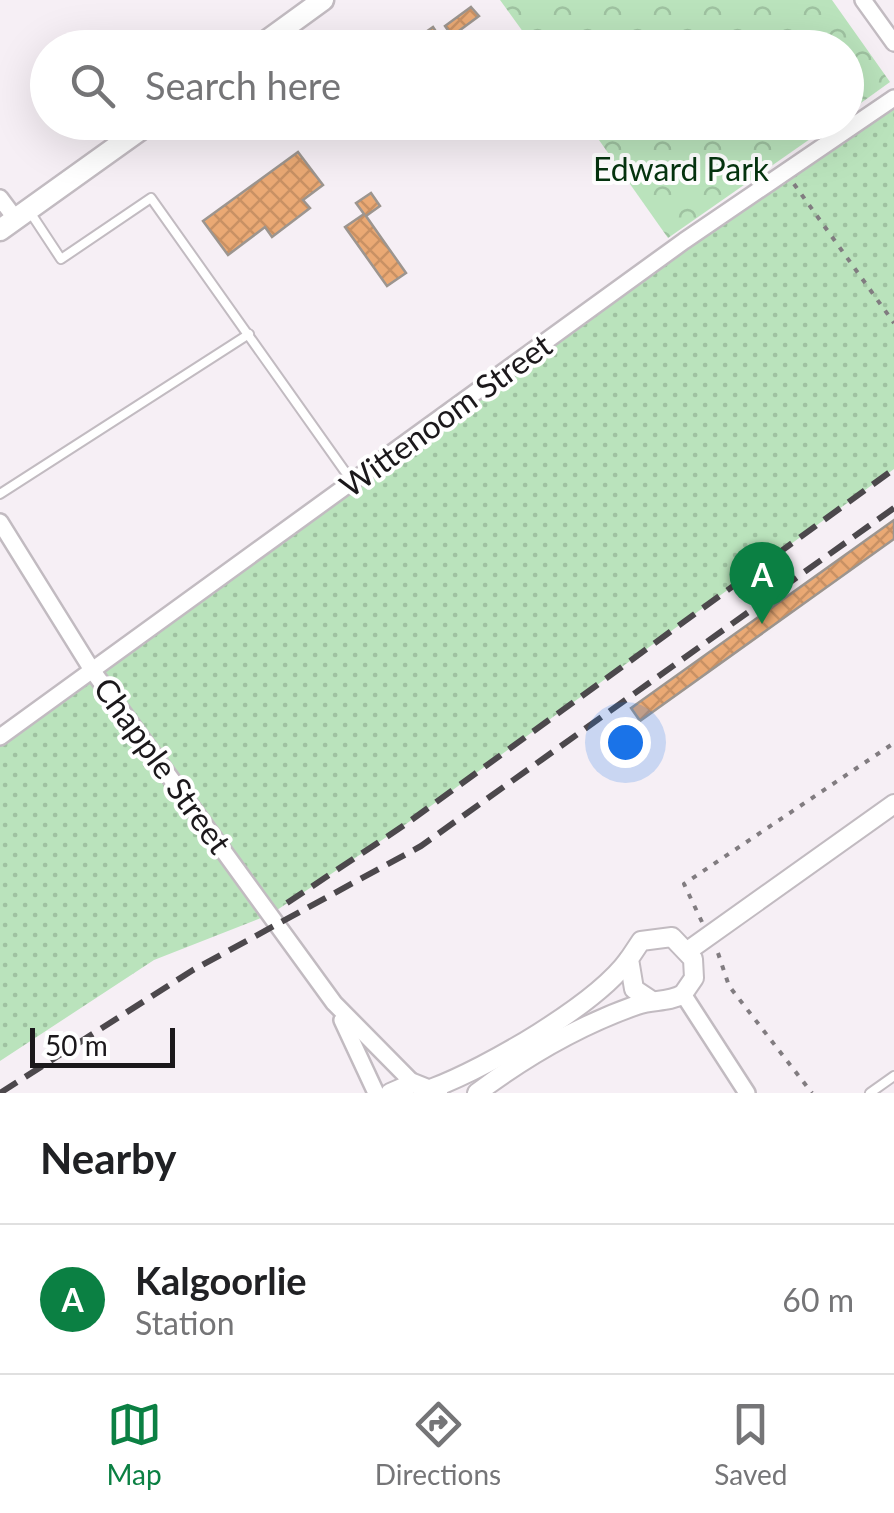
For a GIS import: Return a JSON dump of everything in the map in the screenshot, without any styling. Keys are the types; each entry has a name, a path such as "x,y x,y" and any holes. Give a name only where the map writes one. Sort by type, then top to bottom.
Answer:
{"main road":[{"path":"282,30 323,0"},
{"path":"14,219 126,140"}],"street":[{"path":"863,0 894,44"},
{"name":"Wittenoom Street","path":"864,118 894,98"},
{"name":"Wittenoom Street","path":"0,737 684,241 832,140"},
{"path":"0,198 14,219"},
{"name":"Chapple Street","path":"0,522 92,670 334,1003 413,1083"},
{"path":"689,950 894,804"},
{"path":"390,1093 413,1083 435,1090 506,1052 600,988 641,941 662,934 689,950 695,968 683,994"},
{"path":"628,959 629,980 652,1001"},
{"path":"477,1093 515,1065 573,1034 652,1001 683,994"},
{"path":"683,994 748,1093"},
{"name":"Chapple Street","path":"334,1003 376,1093"}],"lane":[{"path":"14,219 61,259 151,198 354,484"},
{"path":"0,494 248,334"},
{"path":"870,1093 894,1076"}],"path":[{"path":"804,198 894,323"},
{"path":"693,904 684,884 894,743"},
{"path":"722,959 729,986 812,1093"}],"green space":[{"name":"Edward Park","path":"500,0 832,0 853,30 522,30"},
{"name":"Edward Park","path":"864,45 890,82 864,101"},
{"path":"894,98 894,469 406,824 271,914 154,960 0,1061 0,736 835,140 864,140 864,119"},
{"name":"Edward Park","path":"599,140 809,140 668,238"}],"building":[{"path":"471,7 479,16 460,30 448,30 445,26"},
{"path":"298,152 323,185 303,200 310,208 272,237 265,227 228,255 203,221"},
{"path":"371,193 380,206 366,216 406,273 387,286 345,227 364,214 356,203"},
{"path":"894,520 894,539 640,721 631,708"}],"railway":[{"path":"287,903 406,824 894,469"},
{"path":"0,1093 193,970 421,846 894,508"}],"place":[{"name":"Kalgoorlie","path":"762,624"}]}
